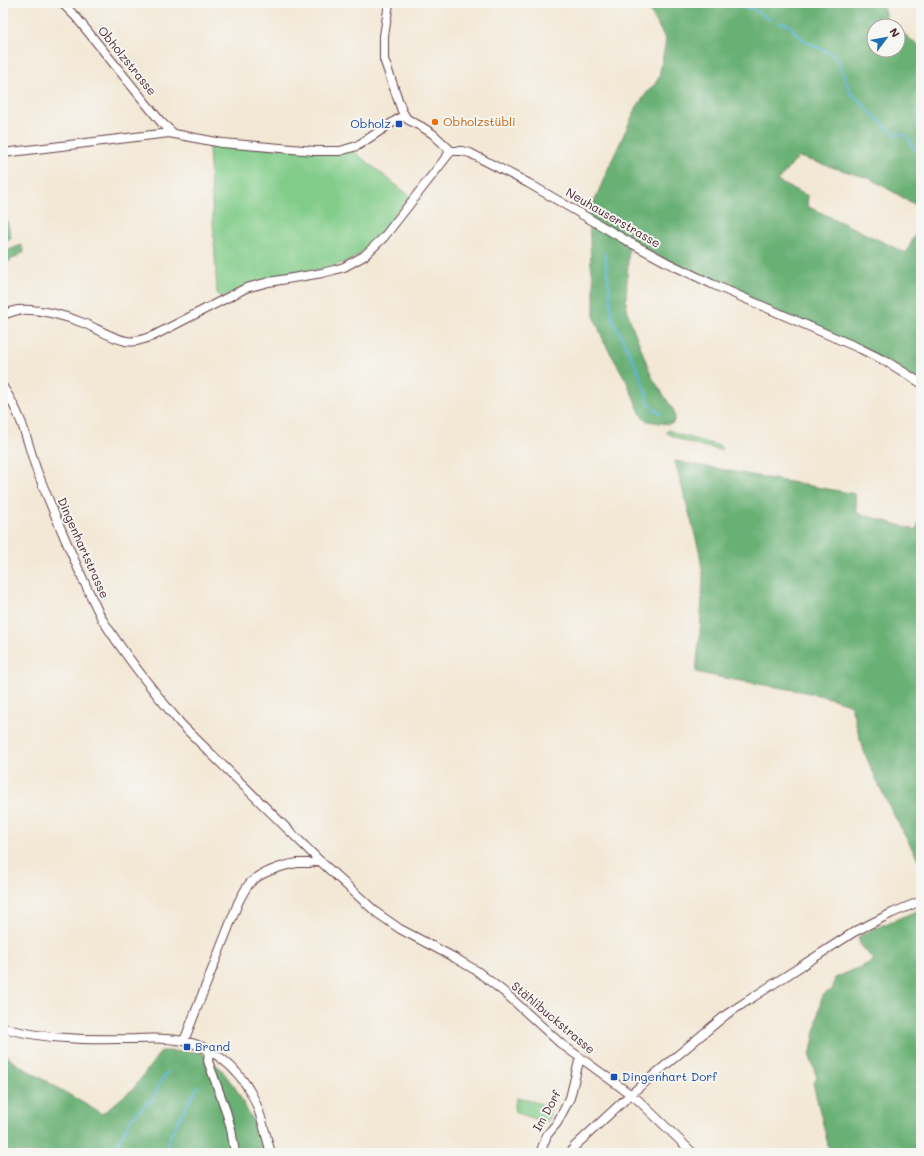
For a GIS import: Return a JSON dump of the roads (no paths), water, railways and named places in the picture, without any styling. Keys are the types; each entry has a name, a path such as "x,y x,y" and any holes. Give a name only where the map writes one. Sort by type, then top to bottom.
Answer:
{"street":[{"name":"Obholzstrasse","path":"62,3 76,16 161,122 174,133"},
{"path":"3,315 16,310 41,312 71,318 114,338 127,341 140,341 246,288 269,282 322,273 344,267 364,256 384,237 451,151 433,134 407,119 402,111 384,59 384,36 389,3"},
{"path":"3,153 164,133 174,133 222,142 315,151 334,151 349,149 357,146 404,115"},
{"name":"Neuhauserstrasse","path":"451,151 470,153 528,183 668,263 712,284 861,349 889,363 921,383"},
{"name":"Dingenhartstrasse","path":"3,387 18,413 36,468 52,510 102,619 112,635 181,724 319,860"},
{"path":"184,1041 238,903 249,884 268,871 295,864 316,862 319,860"},
{"name":"Stählibuckstrasse","path":"319,860 377,913 400,929 478,971 560,1043 631,1094 693,1153"},
{"path":"571,1153 574,1147 631,1094 727,1014 854,932 892,913 921,901"},
{"path":"3,1028 34,1035 66,1038 151,1038 184,1041 209,1050 234,1068 246,1084 255,1101 271,1153"},
{"path":"209,1050 208,1061 231,1129 235,1153"},
{"name":"Im Dorf","path":"541,1153 547,1134 557,1123 570,1098 580,1057"}],"waterway":[{"path":"3,13 11,3"},
{"path":"730,3 753,9 770,20"},
{"path":"778,23 788,24 805,41 833,55 840,65 850,92 875,117 895,134 905,135 913,147 921,154"},
{"path":"605,254 613,320 640,374 649,404 661,414"},
{"path":"113,1153 131,1118 153,1099 160,1082 168,1072"},
{"path":"164,1153 171,1134 198,1086"}],"place":[{"name":"Obholzstübli","path":"435,122"},
{"name":"Obholz","path":"399,124"},
{"name":"Brand","path":"187,1047"},
{"name":"Dingenhart Dorf","path":"614,1077"}]}
